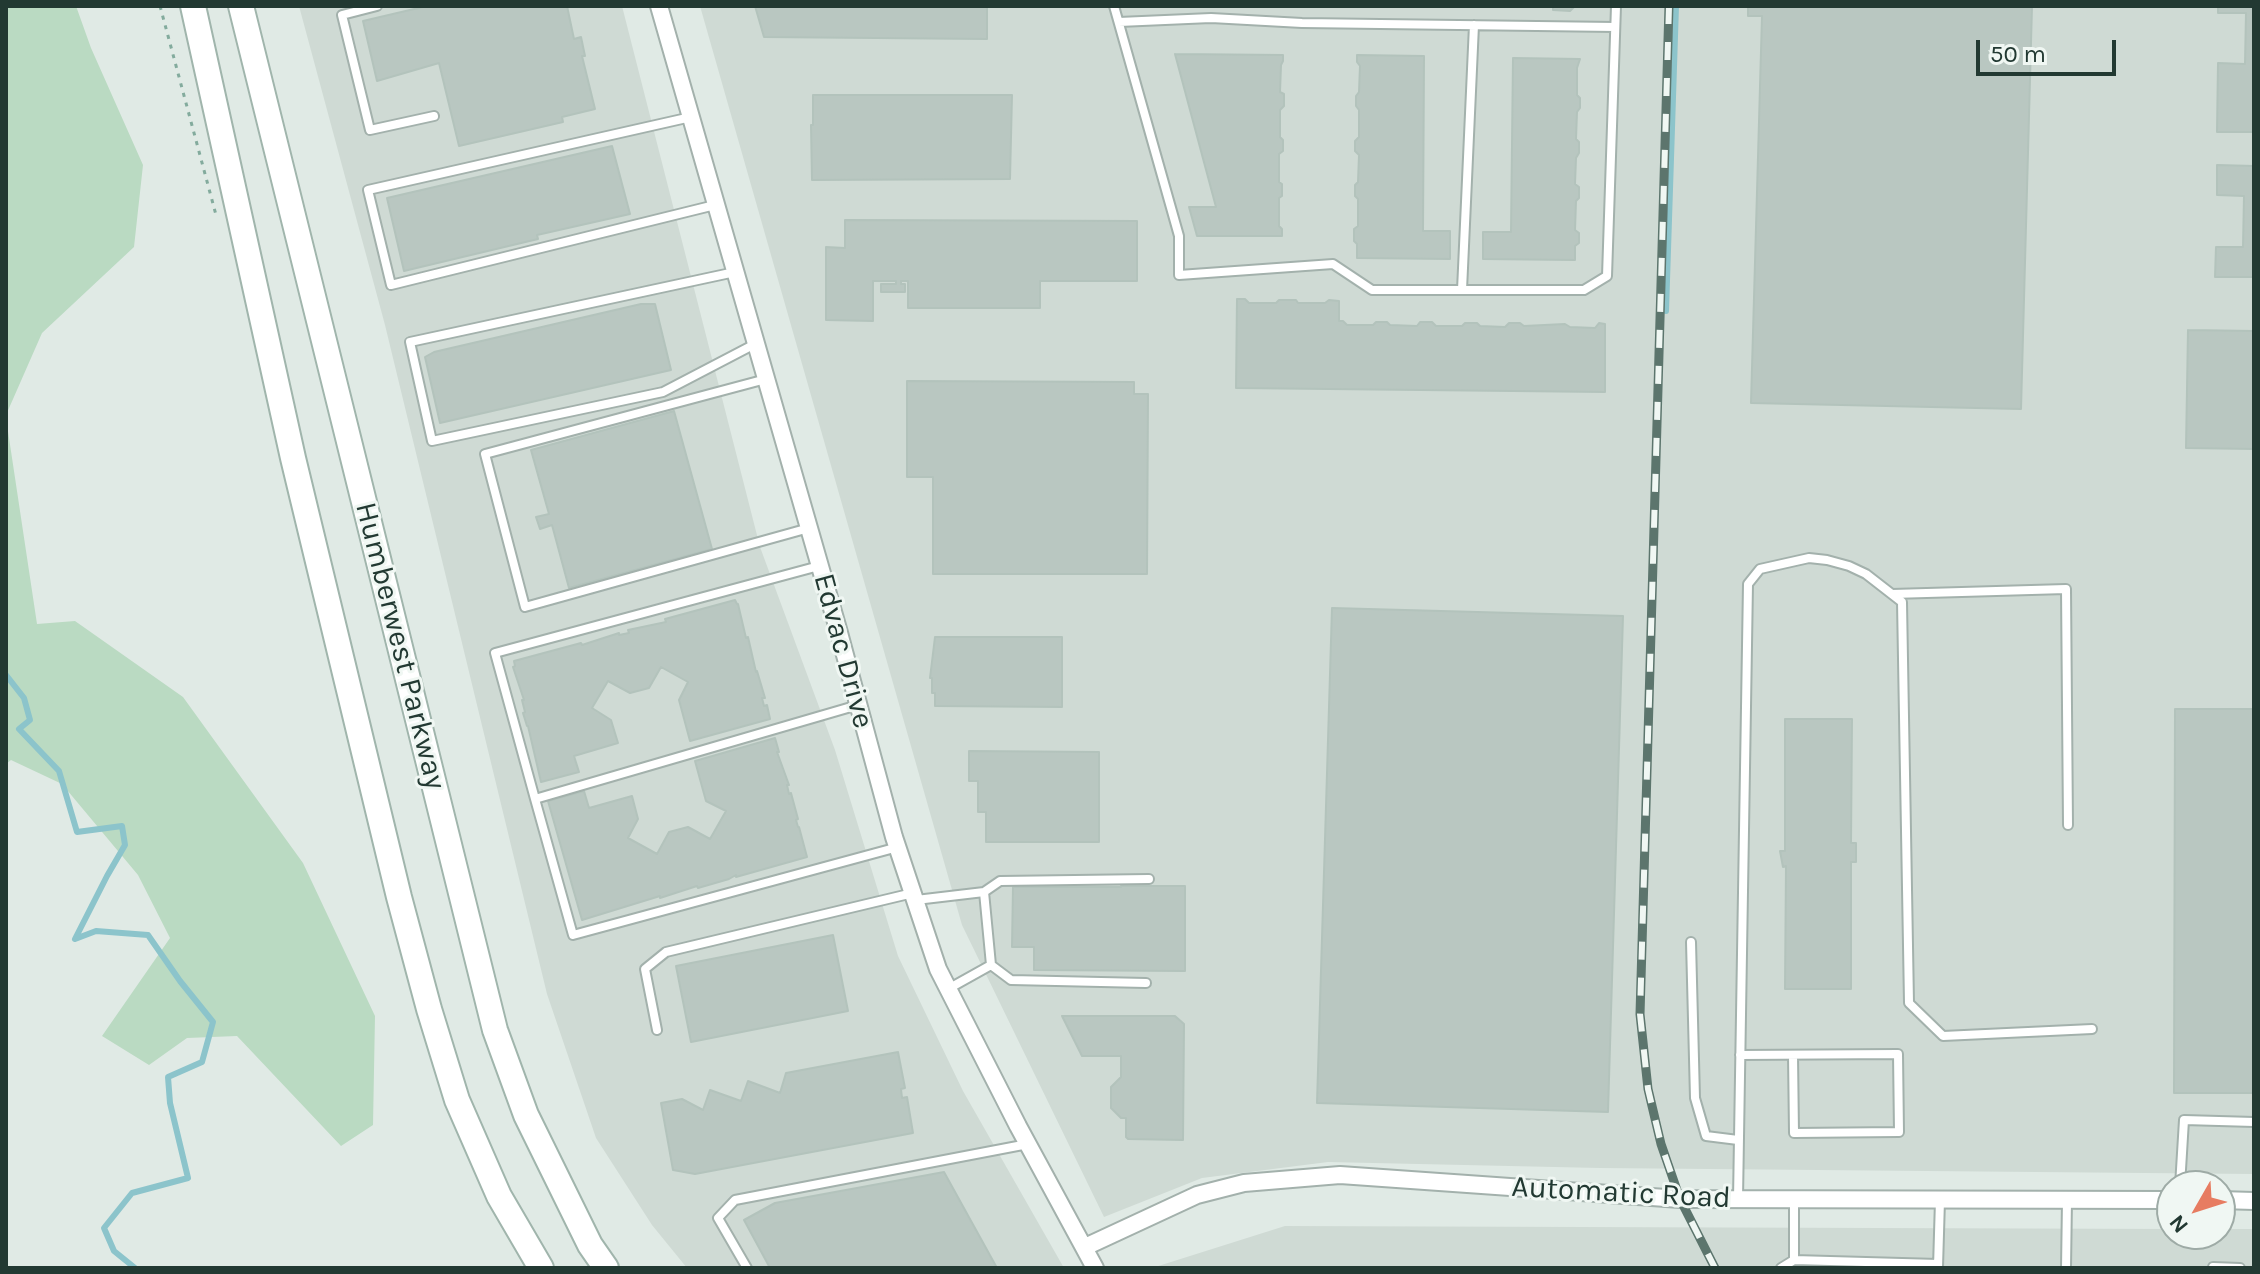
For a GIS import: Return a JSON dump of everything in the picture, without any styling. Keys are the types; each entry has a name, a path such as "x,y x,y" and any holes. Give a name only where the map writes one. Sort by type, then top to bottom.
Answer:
{"main road":[{"name":"Humberwest Parkway","path":"193,6 293,458 429,1009 457,1100 499,1196 541,1268"},
{"name":"Humberwest Parkway","path":"241,6 495,1030 526,1115 590,1245 606,1268"}],"street":[{"name":"Edvac Drive","path":"659,6 898,847 938,969 1095,1268"},
{"name":"Automatic Road","path":"1085,1247 1197,1195 1244,1183 1340,1175 1680,1199 2156,1200"}],"lane":[{"path":"377,6 342,15 370,130 434,116"},
{"path":"1114,6 1179,236 1179,275 1333,264 1372,290 1584,290 1607,276 1616,6"},
{"path":"1119,22 1211,18 1302,23 1615,27"},
{"path":"1462,290 1474,25"},
{"path":"691,117 368,190 391,285 716,205"},
{"path":"735,272 410,342 432,441 663,392 756,344"},
{"path":"766,379 485,454 525,607 809,528"},
{"path":"1738,1199 1748,584 1760,569 1809,558 1849,566 1866,574 1902,602 1909,1003 1943,1036 2092,1029"},
{"path":"819,566 495,653 573,935 898,847"},
{"path":"1892,594 2066,589 2068,825"},
{"path":"535,799 858,705"},
{"path":"657,1030 645,969 666,952 914,896 984,892 1000,881 1149,879"},
{"path":"984,892 991,965 1011,980 1146,983"},
{"path":"1691,942 1695,1098 1706,1136 1738,1140"},
{"path":"948,989 991,965"},
{"path":"1740,1055 1898,1054 1899,1132 1794,1133 1793,1055"},
{"path":"2181,1170 2184,1120 2254,1122"},
{"path":"747,1268 718,1218 735,1200 1028,1144"},
{"path":"1794,1199 1794,1260"},
{"path":"1781,1268 1794,1260 1938,1266 1940,1200"},
{"path":"2066,1268 2067,1200"},
{"path":"2213,1267 2240,1268"}],"shaded area":[{"path":"299,6 622,6 760,547 835,750 898,956 963,1091 1064,1268 687,1268 652,1225 596,1138 547,994 385,325"},
{"path":"700,6 2254,6 2254,1174 2236,1174 2236,1170 2156,1170 2156,1173 1328,1162 1202,1178 1104,1217 962,925"},
{"path":"1285,1226 2156,1229 2156,1250 2236,1250 2236,1229 2254,1229 2254,1268 1152,1268"}],"green space":[{"path":"6,6 76,6 91,48 143,165 134,247 42,333 6,415"},
{"path":"6,418 37,624 75,621 183,697 303,863 375,1016 373,1125 341,1146 237,1036 187,1038 149,1065 102,1036 170,938 138,875 62,784 11,760 6,764"}],"building":[{"path":"427,6 567,6 574,39 581,37 585,56 582,56 595,109 562,117 563,122 459,146 439,63 377,81 363,21"},
{"path":"755,6 987,6 987,39 764,37"},
{"path":"1553,6 1575,6 1570,11 1553,10"},
{"path":"1748,6 2032,6 2021,409 1751,403 1762,16 1748,16"},
{"path":"2218,6 2254,6 2254,132 2217,132 2218,63 2245,64 2246,13 2218,13"},
{"path":"1175,54 1283,55 1280,92 1284,94 1284,106 1280,110 1280,137 1283,151 1279,154 1282,196 1279,198 1279,226 1282,236 1197,236 1189,207 1216,207"},
{"path":"1357,55 1424,56 1423,231 1450,231 1450,259 1357,258 1354,229 1358,226 1355,185 1358,182 1359,155 1355,151 1355,141 1359,137 1356,96 1359,92 1360,66"},
{"path":"1513,58 1580,59 1577,68 1580,108 1577,112 1576,139 1579,153 1575,184 1579,187 1575,230 1579,233 1579,243 1575,246 1575,260 1483,259 1483,232 1511,232"},
{"path":"813,95 1012,95 1010,179 812,180"},
{"path":"612,146 630,214 404,271 387,198"},
{"path":"2217,165 2254,166 2254,277 2215,277 2216,247 2243,247 2244,196 2217,195"},
{"path":"845,220 1137,221 1137,281 1040,281 1040,308 908,308 908,281 901,281 905,284 905,292 881,292 881,284 896,284 896,281 873,281 873,321 826,320 826,247 845,248"},
{"path":"1237,299 1245,299 1249,303 1339,301 1339,321 1347,325 1387,322 1390,325 1417,326 1420,322 1432,322 1436,326 1477,323 1480,326 1505,327 1509,323 1520,323 1524,326 1565,324 1595,328 1599,323 1605,324 1605,392 1236,388"},
{"path":"641,304 655,304 671,370 440,423 425,357 434,352"},
{"path":"2188,330 2254,331 2254,449 2186,448"},
{"path":"907,381 1134,382 1134,394 1148,394 1147,574 933,574 933,477 907,477"},
{"path":"674,411 712,549 569,588 552,525 540,529 536,517 549,514 531,450"},
{"path":"735,600 770,719 690,741 679,700 688,682 661,667 649,688 630,693 608,681 592,708 611,720 618,743 574,756 579,772 541,782 523,713 524,700 513,667 514,661 629,633 628,630 666,622 665,619"},
{"path":"1332,608 1623,616 1608,1112 1317,1103"},
{"path":"935,637 1062,637 1062,707 935,706 930,678"},
{"path":"2175,709 2254,709 2254,1093 2174,1093"},
{"path":"1785,719 1852,719 1851,843 1856,843 1856,862 1851,862 1851,989 1785,989 1786,866 1783,867 1780,851 1785,851"},
{"path":"775,738 807,857 582,920 548,801 584,791 589,808 632,796 638,819 628,838 657,854 669,832 688,827 710,839 726,811 706,801 695,761"},
{"path":"969,751 1099,752 1099,842 986,842 986,812 978,812 978,781 969,781"},
{"path":"1185,886 1185,971 1034,970 1034,947 1012,947 1013,887"},
{"path":"833,935 848,1011 691,1042 676,966"},
{"path":"1062,1016 1175,1016 1184,1024 1183,1140 1126,1137 1126,1118 1121,1118 1111,1108 1111,1087 1121,1077 1121,1056 1082,1056"},
{"path":"898,1052 905,1088 901,1089 902,1098 907,1097 913,1133 695,1174 673,1170 661,1103 682,1099 703,1110 710,1090 741,1101 748,1081 780,1093 786,1073"},
{"path":"944,1172 997,1268 770,1268 744,1220 775,1203"}],"waterway":[{"path":"1666,311 1676,6"},
{"path":"6,675 24,698 30,720 19,729 59,771 77,832 122,826 125,845 75,939 96,931 148,935 213,1022 202,1062 168,1077 170,1103 188,1178 132,1193 104,1228 114,1251 135,1268"}],"railway":[{"path":"1669,6 1640,1014 1648,1089 1661,1144 1680,1199 1715,1268"}]}
